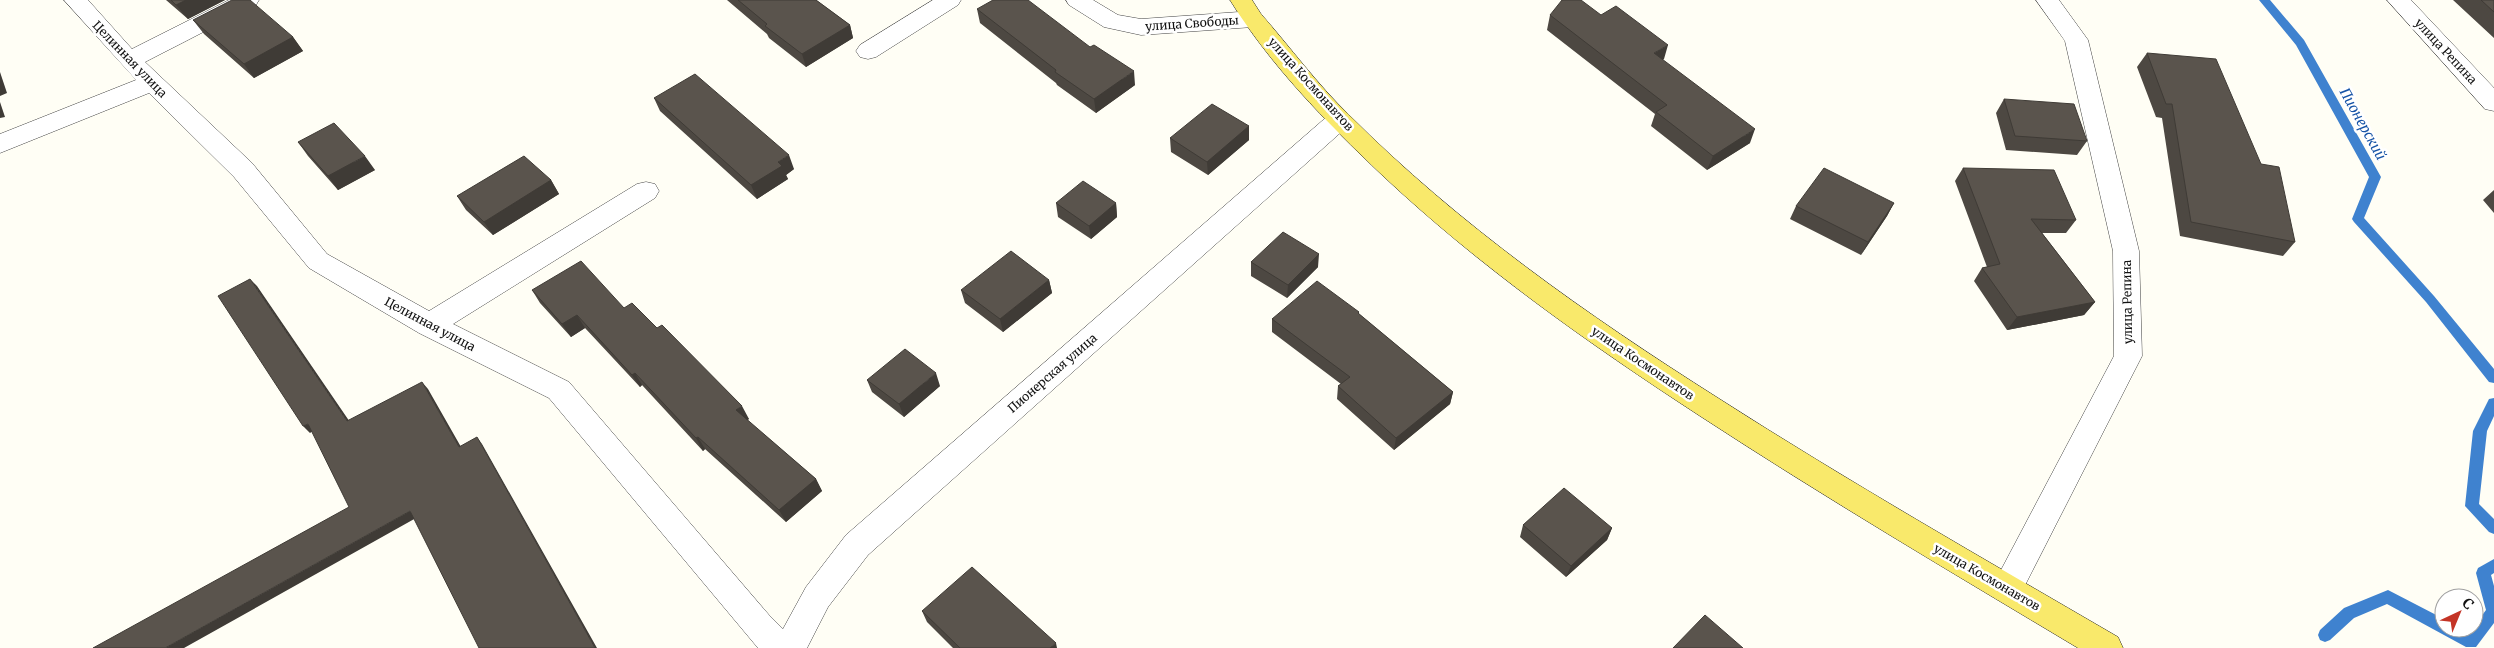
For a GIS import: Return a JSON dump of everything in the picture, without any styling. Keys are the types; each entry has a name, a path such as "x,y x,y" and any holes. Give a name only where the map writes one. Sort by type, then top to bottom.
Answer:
{"main road":[{"name":"улица Космонавтов","path":"1247,10 1340,120 1426,200 1530,286 1662,377 1814,475 2107,648"}],"street":[{"name":"Целинная улица","path":"75,0 129,60 243,170 318,261 429,324 558,390 758,626 781,648"},
{"path":"129,60 248,0"},
{"path":"868,51 950,0"},
{"name":"улица Свободы","path":"1078,0 1112,22 1141,28 1247,10"},
{"name":"улица Репина","path":"2007,589 2128,356 2126,251 2076,40 2047,0"},
{"name":"улица Репина","path":"2398,0 2494,102"},
{"path":"0,144 152,83"},
{"name":"Пионерская улица","path":"790,648 817,597 857,545 1340,120"},
{"path":"429,324 646,191"}],"building":[{"path":"171,0 186,0 176,5"},
{"path":"232,0 250,0 293,37 244,64 193,20"},
{"path":"738,0 816,0 850,25 802,54 765,26 767,24"},
{"path":"993,0 1028,0 1090,47 1094,45 1134,71 1094,99 1055,72 1056,70 977,9"},
{"path":"1562,0 1581,0 1601,15 1616,6 1668,45 1654,53 1755,129 1713,156 1656,112 1667,105 1550,15"},
{"path":"2481,0 2494,0 2494,12"},
{"path":"2147,53 2216,59 2261,164 2279,167 2295,242 2191,222 2172,104 2166,104"},
{"path":"695,74 789,155 778,162 782,166 751,185 654,98"},
{"path":"2004,99 2074,104 2087,141 2015,136"},
{"path":"1212,104 1249,126 1207,162 1170,138"},
{"path":"334,123 365,156 328,176 298,142"},
{"path":"524,156 551,180 484,222 457,196"},
{"path":"1824,168 1894,203 1868,242 1796,206"},
{"path":"1963,168 2054,170 2076,220 2031,219 2095,302 2017,317 1982,268 2000,264"},
{"path":"1083,181 1116,203 1089,226 1056,203"},
{"path":"1283,232 1319,254 1288,285 1251,262"},
{"path":"1011,251 1049,280 1000,319 961,290"},
{"path":"581,261 624,308 632,303 657,328 662,325 742,406 736,410 816,479 779,510 698,437 696,438 635,373 632,375 577,315 562,324 532,290"},
{"path":"250,279 347,421 422,382 459,447 477,437 595,648 479,648 410,511 165,648 93,648 349,507 308,424 303,426 218,296"},
{"path":"1317,281 1359,312 1453,392 1396,438 1338,386 1350,377 1272,319"},
{"path":"905,349 936,373 899,404 867,380"},
{"path":"1564,488 1612,528 1571,566 1523,525"},
{"path":"972,567 1056,643 1050,648 960,648 922,611"},
{"path":"1705,615 1743,648 1673,648"}],"waterway":[{"name":"Пионерский","path":"2264,0 2300,43 2375,177 2358,219 2430,299 2494,378"},
{"name":"Пионерский","path":"2494,403 2480,431 2472,506 2494,528"},
{"name":"Пионерский","path":"2484,624 2494,611 2483,573 2494,565"},
{"name":"Пионерский","path":"2325,635 2349,613 2388,597 2434,622"},
{"name":"Пионерский","path":"2464,638 2471,642 2474,638"}]}
